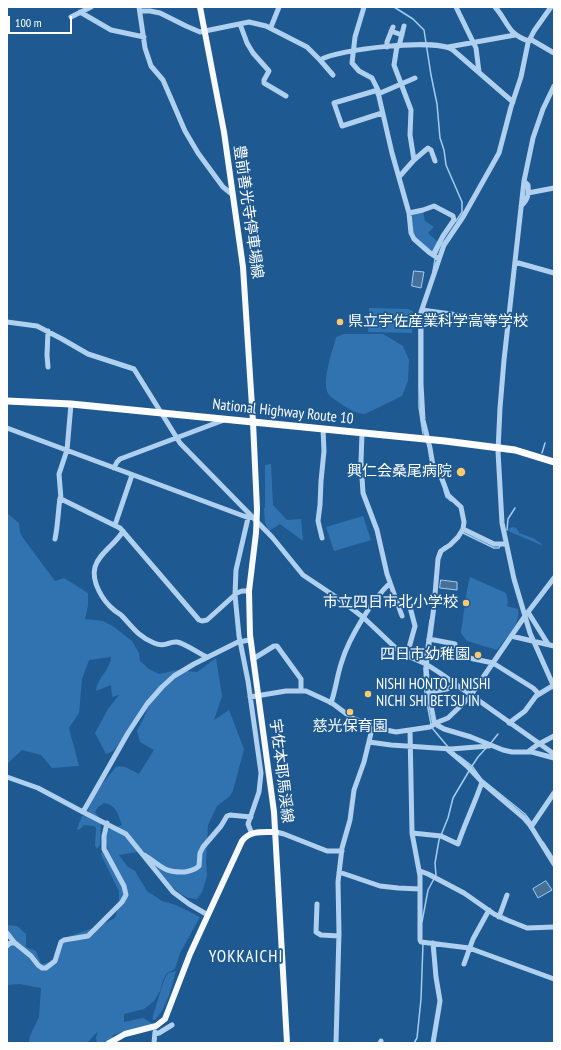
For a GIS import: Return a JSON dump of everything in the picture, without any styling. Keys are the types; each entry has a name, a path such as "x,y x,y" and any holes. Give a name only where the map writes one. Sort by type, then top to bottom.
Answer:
{"highway":[{"name":"National Highway Route 10","path":"7,400 71,404 428,439 515,450 554,462"}],"main road":[{"name":"豊前善光寺停車場線","path":"200,7 221,117 243,267 254,422"},
{"name":"宇佐本耶馬渓線","path":"252,834 276,832 250,640 249,591 257,523 254,422"},
{"path":"276,832 287,1043"},
{"path":"109,1043 126,1034 155,1030 163,1022 167,1016 190,954 242,841 247,836 252,834"}],"street":[{"path":"71,17 91,7"},
{"path":"271,27 279,7"},
{"path":"364,7 355,36 352,61 353,65 364,74 372,78 375,83 409,213 412,236 439,259"},
{"path":"456,7 477,51 479,72"},
{"path":"495,7 518,38 530,40 554,53"},
{"path":"551,7 530,40 502,147 463,217 447,239 439,259 422,310 421,397 423,420 435,469 442,479 448,495 460,504 463,510 464,522 463,529 455,541 442,549 439,554 434,606 425,663 434,720 436,724 444,729 471,737 509,752 529,751 554,758"},
{"path":"233,195 223,187 198,153 185,131 163,80 151,66 145,48 139,9 160,13 200,32 240,24 255,23 271,27 307,47 333,75"},
{"path":"80,12 111,30 144,37"},
{"path":"240,24 247,43 253,53 269,70 264,83 286,96"},
{"path":"404,26 394,65 411,110 410,135 414,160"},
{"path":"387,47 387,42 392,29 402,35"},
{"path":"320,60 328,56 354,51 398,46 433,45 448,47 474,44 515,35"},
{"path":"448,47 513,102"},
{"path":"382,114 342,126 334,103 401,85 414,78"},
{"path":"509,723 525,711 533,699 554,685 533,641 516,587 506,544 501,513 498,447 508,322 527,160 540,118 553,89"},
{"path":"399,177 414,160 428,148 431,150 435,161"},
{"path":"521,206 525,202 528,193 528,185 524,182"},
{"path":"528,193 554,188"},
{"path":"409,213 434,206 453,216 454,220 443,236 433,255"},
{"path":"515,262 554,273"},
{"path":"422,310 508,322"},
{"path":"7,322 32,325 48,331 88,354 133,368 177,438 272,537 303,575 342,601 364,618 397,649 425,663 554,754"},
{"path":"48,331 48,367"},
{"path":"55,539 60,498 59,472 67,450 71,404"},
{"path":"114,468 120,459 225,420"},
{"path":"7,428 248,518 257,523"},
{"path":"322,538 318,521 324,450 324,429"},
{"path":"362,433 361,462 363,493 377,530 390,583 402,616"},
{"path":"115,525 132,475"},
{"path":"60,498 62,501 115,525 123,531 199,620 204,622 235,595 242,591 249,591"},
{"path":"248,518 236,570 235,595 240,641 250,697 261,779 259,796 248,826 252,834"},
{"path":"463,529 494,544 506,544"},
{"path":"123,531 117,541 96,564 94,579 100,592 113,610 122,616 134,630 147,640 161,645 178,642 207,657"},
{"path":"250,697 301,690 312,693 331,702 352,718 391,732 429,728 449,718 471,695 511,636 554,578"},
{"path":"331,702 342,660 354,634 380,594 390,583"},
{"path":"407,655 415,626 410,607"},
{"path":"526,615 548,644"},
{"path":"511,636 554,646"},
{"path":"429,639 455,644 455,655 493,663 533,688 539,694"},
{"path":"83,812 128,733 157,692 169,680 207,657 240,641 250,640"},
{"path":"253,659 274,646 277,646 301,679 301,690"},
{"path":"429,692 447,689 457,685"},
{"path":"336,1043 339,912 337,889 342,851 350,820 354,790 364,762 373,725"},
{"path":"410,730 409,746 412,832 420,871 420,940 424,942 469,948 554,979"},
{"path":"529,751 539,743 554,736"},
{"path":"369,742 385,745 446,749 491,745"},
{"path":"446,749 520,814 531,827 554,864"},
{"path":"7,777 38,788 126,834 173,892 189,904 208,915"},
{"path":"412,832 441,836 458,844 467,817 476,800 482,782"},
{"path":"531,827 554,793"},
{"path":"142,853 164,869 175,872 192,870 199,866 200,853 203,847 221,826 227,816 251,817"},
{"path":"7,933 14,942 31,956 38,965 42,968 46,968 55,961 61,942 70,938 83,938 88,936 122,902 126,895 124,886 104,849 104,836 107,823"},
{"path":"276,832 327,851 342,851"},
{"path":"420,871 464,893 499,917 527,928 554,927"},
{"path":"339,872 380,886 420,889"},
{"path":"499,917 507,896"},
{"path":"317,904 316,932 321,935 338,936"},
{"path":"464,964 469,948 489,910"},
{"path":"7,946 14,942"},
{"path":"433,943 440,1001 433,1043"},
{"path":"154,1043 155,1030 159,1033 172,1024"}],"shaded area":[{"path":"423,212 425,221 434,227 428,233 438,242 432,252 430,252 413,235 411,214"},
{"path":"414,271 424,272 421,288 412,286"},
{"path":"369,308 408,309 413,311 412,333 368,332"},
{"path":"344,334 383,334 403,346 409,360 408,381 402,396 365,414 349,409 329,395 327,390 326,375 336,337"},
{"path":"271,464 273,505 287,520 301,519 303,541 280,524 269,531 265,523 265,465"},
{"path":"7,513 19,523 20,532 23,538 55,581 64,578 88,593 88,606 85,619 103,621 114,627 132,641 139,653 140,661 149,669 159,674 177,670 197,672 216,658 222,696 214,720 229,710 244,749 233,791 230,796 217,806 208,825 206,862 207,876 202,892 197,899 188,898 171,886 143,851 119,855 127,866 135,871 147,891 162,901 176,905 200,917 180,953 175,969 167,973 160,991 154,1001 144,1009 124,1014 124,1022 143,1018 153,1024 113,1035 111,1043 97,1043 96,1038 98,1031 87,1043 29,1043 30,1036 39,1017 41,988 20,984 7,985 7,947 12,943 7,937 7,925 17,926 26,934 26,947 36,951 41,964 52,962 60,946 70,936 99,926 115,918 119,904 119,891 101,855 102,852 108,850 105,838 107,830 122,825 118,814 114,808 104,803 98,807 95,812 101,820 100,845 97,849 95,846 96,828 94,826 84,825 79,830 77,829 82,816 89,814 88,810 97,790 116,767 122,766 139,774 154,750 140,742 137,731 148,709 113,751 106,754 95,733 108,709 119,695 112,697 111,685 96,691 99,681 109,666 111,657 89,660 82,679 79,713 69,728 79,766 52,768 41,755 22,750 7,764"},
{"path":"363,516 371,540 334,551 326,527"},
{"path":"514,527 519,533 533,538 542,544 541,545 508,531 509,528"},
{"path":"470,577 506,593 508,601 507,606 518,609 515,626 497,650 467,641 461,633"},
{"path":"441,580 457,582 457,590 440,588"},
{"path":"546,881 552,890 538,898 533,889"},
{"path":"176,971 163,1009 155,1020 152,1019 164,980 168,973"}],"waterway":[{"path":"394,7 413,19 424,30 437,104 440,138 444,150 446,165 462,202 462,212 456,221"},
{"path":"436,255 441,244"},
{"path":"433,271 435,259"},
{"path":"419,327 419,407 423,434"},
{"path":"542,453 545,443"},
{"path":"444,490 446,497 451,501"},
{"path":"507,530 508,519 515,508"},
{"path":"463,533 494,548 499,548 500,546"},
{"path":"437,557 439,551 445,546"},
{"path":"424,662 430,620"},
{"path":"424,668 425,693 431,724 433,729 448,747"},
{"path":"490,744 498,734"},
{"path":"480,777 472,766 486,748"},
{"path":"422,922 428,890 436,875 435,863 439,840 448,818 453,798 472,766 459,756"},
{"path":"484,781 525,814 532,823"},
{"path":"543,842 554,859"},
{"path":"414,1043 417,1038 421,999 423,944"}],"place":[{"name":"県立宇佐産業科学高等学校","path":"340,322"},
{"name":"興仁会桑尾病院","path":"461,472"},
{"name":"市立四日市北小学校","path":"466,603"},
{"name":"四日市幼稚園","path":"478,655"},
{"name":"NISHI HONTO JI NISHI NICHI SHI BETSU IN","path":"368,694"},
{"name":"慈光保育園","path":"350,712"}],"district":[{"name":"YOKKAICHI","path":"246,957"}]}
